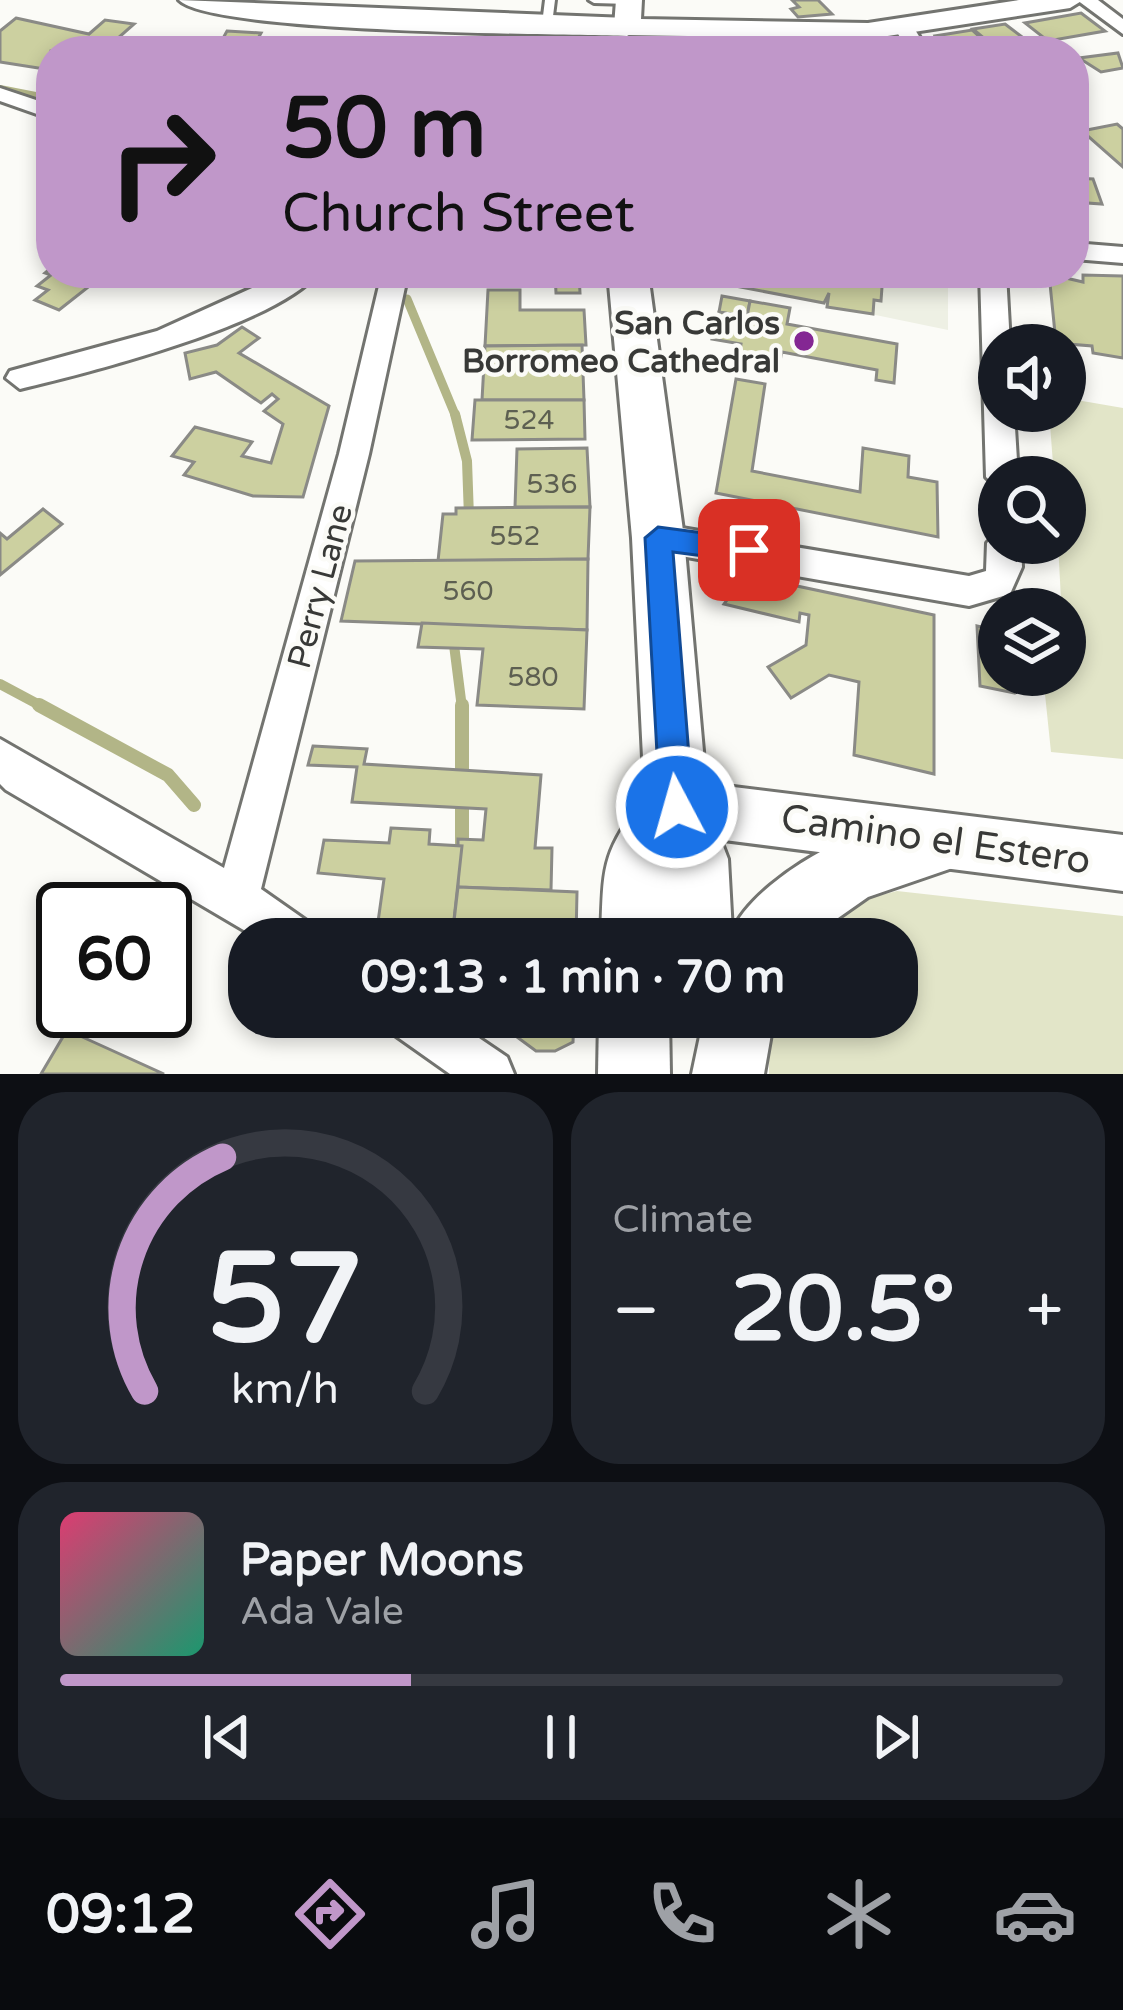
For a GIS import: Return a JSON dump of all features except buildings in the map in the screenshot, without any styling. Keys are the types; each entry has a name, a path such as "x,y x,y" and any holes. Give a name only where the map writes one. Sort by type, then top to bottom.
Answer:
{"main road":[{"path":"194,0 274,14 549,12 629,26 884,36"},
{"path":"923,36 1070,0"},
{"path":"630,288 658,538 677,807 696,859 698,918"},
{"path":"635,918 636,861 677,807"},
{"name":"Camino el Estero","path":"677,807 1123,863"},
{"path":"783,918 804,895 874,859 945,841"},
{"path":"634,1038 634,1074"},
{"path":"703,1038 704,1074"},
{"path":"728,1074 735,1038"}],"street":[{"path":"1086,0 1123,28"},
{"path":"0,94 36,107"},
{"path":"1089,252 1123,254"},
{"path":"20,378 173,340 278,288"},
{"name":"Perry Lane","path":"237,898 354,454 392,288"},
{"path":"994,288 1000,456"},
{"path":"658,538 968,591 998,583 1005,564"},
{"path":"0,758 20,776 266,918"},
{"path":"438,1038 490,1074"}],"lane":[{"path":"595,0 629,26"}],"shaded area":[{"path":"745,288 948,288 948,330"}],"green space":[{"path":"1086,402 1123,408 1123,759 1051,752 1045,696 1086,696 1086,588 1060,588 1059,564 1086,564 1086,456 1052,456 1051,432 1086,432"},
{"path":"897,891 1123,916 1123,1074 769,1074 769,1038 918,1038 918,918 827,918 843,905"}],"waterway":[{"path":"0,88 36,95"},
{"path":"407,299 455,416"},
{"path":"455,416 467,461 469,517"},
{"path":"453,637 462,708"},
{"path":"0,684 45,708"},
{"path":"39,705 168,775 194,805"},
{"path":"462,708 462,851"},
{"path":"460,911 460,918"}],"place":[{"name":"San Carlos Borromeo Cathedral","path":"804,341"}],"route":[{"path":"677,807 658,538 749,550"}]}
